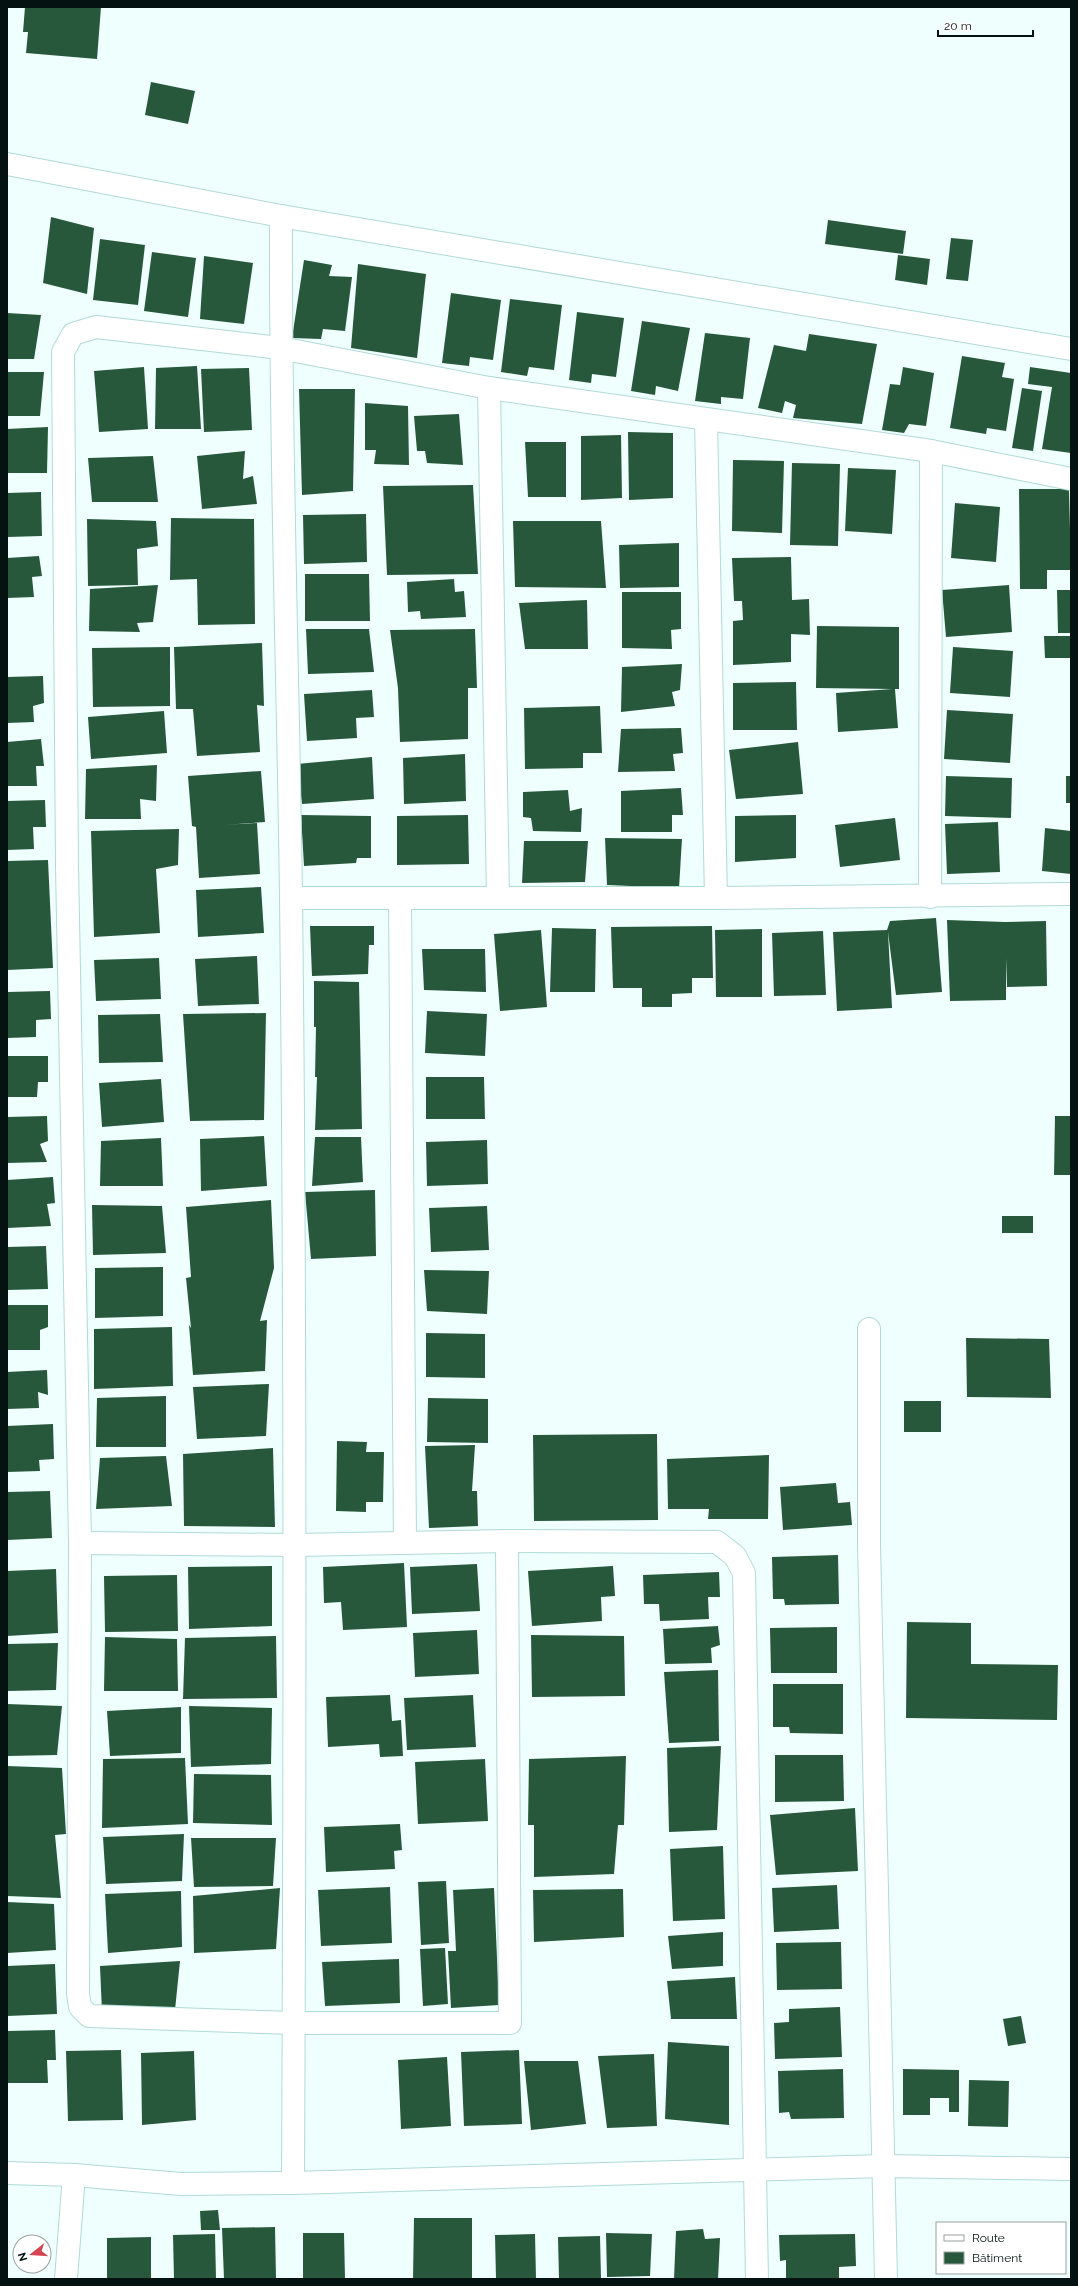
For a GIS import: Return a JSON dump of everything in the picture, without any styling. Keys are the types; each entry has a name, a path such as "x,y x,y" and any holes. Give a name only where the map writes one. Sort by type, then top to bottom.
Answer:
{"street":[{"path":"7,164 281,216 1071,349"},
{"path":"281,216 280,348 291,898 295,1546 293,2183"},
{"path":"507,1541 510,2023 294,2023 89,2016 80,2007 78,1994 80,1543 67,874 63,352 73,334 96,327 280,348 489,388 931,451 1071,479"},
{"path":"489,388 498,897"},
{"path":"706,420 716,898"},
{"path":"930,897 931,451"},
{"path":"291,898 930,897 1071,894"},
{"path":"400,898 405,1543"},
{"path":"869,1329 870,1553 886,2279"},
{"path":"80,1543 295,1546 507,1541 717,1542 735,1556 744,1573 757,2279"},
{"path":"7,2173 74,2175 181,2184 293,2183 884,2166 1071,2169"},
{"path":"66,2279 74,2175"}],"building":[{"path":"25,7 101,7 97,59 26,53 28,32 23,32"},
{"path":"151,82 195,91 188,124 145,115"},
{"path":"51,217 94,228 87,294 43,283"},
{"path":"828,220 906,231 903,254 825,244"},
{"path":"951,238 973,240 968,281 946,279"},
{"path":"100,239 145,245 138,305 93,300"},
{"path":"152,252 196,258 188,317 144,311"},
{"path":"898,255 930,259 927,285 895,280"},
{"path":"204,256 253,263 244,324 200,319"},
{"path":"304,260 332,265 329,276 352,277 345,331 323,329 321,339 292,338"},
{"path":"358,264 426,274 417,358 351,348"},
{"path":"451,293 501,300 493,360 470,357 469,366 442,363"},
{"path":"510,299 562,305 554,370 529,367 527,376 501,372"},
{"path":"577,312 624,318 616,377 592,374 591,383 569,380"},
{"path":"7,313 41,315 34,359 7,359"},
{"path":"642,321 690,328 678,391 656,386 655,395 631,391"},
{"path":"705,333 750,338 743,399 721,397 721,404 695,401"},
{"path":"809,334 877,344 862,424 793,418 796,405 785,401 782,413 758,408 774,345 806,351"},
{"path":"962,356 1005,363 1002,377 1014,379 1006,431 987,428 986,434 950,428"},
{"path":"197,366 201,429 155,429 156,368"},
{"path":"144,367 148,429 99,432 94,371"},
{"path":"903,367 934,373 926,426 909,424 904,433 882,430 890,384 900,385"},
{"path":"1030,367 1071,373 1071,453 1042,449 1052,387 1028,384"},
{"path":"249,368 252,430 204,432 201,369"},
{"path":"7,372 44,372 40,416 7,416"},
{"path":"1022,388 1042,391 1033,451 1012,448"},
{"path":"299,389 355,389 353,491 302,495"},
{"path":"365,403 408,406 409,465 374,464 376,450 365,450"},
{"path":"459,414 463,465 427,463 425,451 417,451 414,416"},
{"path":"48,427 47,473 7,473 7,429"},
{"path":"628,432 673,433 673,498 629,500"},
{"path":"621,435 622,498 581,500 581,436"},
{"path":"525,442 566,442 566,497 528,497"},
{"path":"245,451 243,479 253,476 257,504 202,509 197,456"},
{"path":"153,456 158,502 92,502 88,458"},
{"path":"733,460 784,461 782,533 732,531"},
{"path":"792,463 840,464 838,546 790,545"},
{"path":"848,468 896,470 892,534 845,531"},
{"path":"473,485 478,574 387,575 383,486"},
{"path":"1019,489 1069,489 1071,570 1047,570 1047,589 1020,589"},
{"path":"41,492 42,536 7,537 7,493"},
{"path":"955,503 1000,507 996,562 951,558"},
{"path":"366,514 367,562 304,564 303,515"},
{"path":"171,518 254,519 255,624 198,625 197,579 170,580"},
{"path":"87,519 156,521 158,546 137,549 138,585 88,586"},
{"path":"513,521 601,521 606,588 515,587"},
{"path":"679,543 679,587 620,588 619,545"},
{"path":"39,556 42,576 32,577 34,597 7,598 7,558"},
{"path":"791,557 792,600 809,599 810,635 791,634 791,662 733,665 733,621 743,620 742,601 734,601 732,558"},
{"path":"305,574 369,574 370,621 305,621"},
{"path":"454,579 455,592 464,591 466,617 421,619 420,611 408,612 407,582"},
{"path":"158,585 153,622 137,623 140,632 89,631 90,589"},
{"path":"1009,585 1012,632 946,637 942,590"},
{"path":"1057,590 1071,590 1071,633 1058,633"},
{"path":"622,592 681,592 681,629 671,630 672,649 622,648"},
{"path":"587,600 588,649 525,649 519,603"},
{"path":"817,626 899,627 899,689 895,689 898,728 838,732 836,693 892,689 816,688"},
{"path":"306,629 369,629 374,672 308,674"},
{"path":"475,629 477,688 468,688 468,739 400,742 398,688 390,630"},
{"path":"1044,636 1071,636 1071,658 1045,658"},
{"path":"262,643 264,706 257,705 260,752 197,756 193,709 176,709 174,647"},
{"path":"170,647 170,706 93,707 92,648"},
{"path":"953,647 1013,651 1010,697 950,693"},
{"path":"682,664 680,690 672,692 675,706 621,712 622,667"},
{"path":"43,676 44,703 33,706 34,722 7,723 7,677"},
{"path":"796,682 797,730 733,730 733,683"},
{"path":"372,690 374,717 356,718 357,738 307,741 304,694"},
{"path":"600,706 602,753 583,753 583,768 525,769 524,708"},
{"path":"947,710 1013,714 1010,763 944,759"},
{"path":"164,711 167,753 91,759 88,717"},
{"path":"681,728 683,753 673,754 675,771 618,772 621,729"},
{"path":"41,739 44,766 36,766 37,786 7,786 7,742"},
{"path":"798,742 803,794 736,799 729,750"},
{"path":"465,754 466,801 404,804 403,758"},
{"path":"372,757 374,799 302,804 297,764"},
{"path":"157,765 156,801 140,799 141,819 85,819 86,769"},
{"path":"261,771 265,822 223,825 257,823 260,874 199,878 196,827 192,826 188,776"},
{"path":"946,776 1012,778 1011,818 945,816"},
{"path":"1066,776 1071,776 1071,803 1066,803"},
{"path":"681,788 683,815 672,815 672,832 621,832 621,791"},
{"path":"568,790 570,811 582,808 581,832 533,831 531,818 523,817 523,792"},
{"path":"45,800 46,827 33,827 34,849 7,850 7,801"},
{"path":"301,815 371,816 371,858 357,858 356,863 304,866"},
{"path":"468,815 469,864 397,865 397,816"},
{"path":"796,815 796,858 735,862 735,816"},
{"path":"895,818 900,860 840,867 835,825"},
{"path":"998,822 1000,872 947,874 945,824"},
{"path":"1045,828 1071,831 1071,874 1042,871"},
{"path":"179,829 178,865 156,869 160,933 94,937 91,831"},
{"path":"605,838 682,839 679,888 607,885"},
{"path":"524,841 588,841 585,882 522,883"},
{"path":"48,860 53,968 7,970 7,861"},
{"path":"261,887 264,933 198,937 196,890"},
{"path":"936,918 942,992 896,995 888,932 892,1008 837,1011 833,932 887,930 890,921"},
{"path":"947,920 1005,922 1046,921 1047,986 1007,987 1006,958 1006,1000 950,1001"},
{"path":"310,926 374,926 374,945 369,945 368,974 312,976"},
{"path":"712,926 713,978 692,978 692,993 672,994 672,1007 642,1007 642,988 613,988 611,927"},
{"path":"552,928 596,929 595,992 550,992"},
{"path":"762,929 762,997 716,997 715,930"},
{"path":"541,930 547,1007 500,1011 494,934"},
{"path":"823,931 826,995 774,996 772,933"},
{"path":"422,949 485,949 486,992 424,990"},
{"path":"257,956 259,1004 198,1006 195,959"},
{"path":"159,958 161,999 96,1001 94,960"},
{"path":"314,981 359,982 362,1129 315,1130 317,1077 315,1077 316,1027 314,1027"},
{"path":"50,991 51,1019 36,1020 36,1037 7,1038 7,992"},
{"path":"427,1011 487,1014 485,1056 425,1053"},
{"path":"266,1013 264,1120 190,1121 183,1014"},
{"path":"160,1014 163,1062 99,1063 98,1015"},
{"path":"7,1056 48,1056 48,1082 38,1082 37,1097 7,1097"},
{"path":"426,1077 484,1077 485,1119 426,1119"},
{"path":"161,1079 164,1122 102,1127 99,1083"},
{"path":"47,1116 48,1141 40,1144 47,1162 7,1163 7,1117"},
{"path":"1055,1116 1071,1116 1071,1175 1054,1175"},
{"path":"264,1136 267,1186 201,1191 200,1139"},
{"path":"315,1137 361,1137 363,1182 312,1186"},
{"path":"161,1138 163,1186 100,1186 101,1141"},
{"path":"487,1140 488,1184 427,1186 426,1142"},
{"path":"53,1177 55,1203 47,1204 51,1226 7,1228 7,1180"},
{"path":"375,1190 376,1256 311,1259 305,1192"},
{"path":"271,1200 274,1268 260,1321 267,1320 265,1371 193,1375 189,1325 191,1328 186,1278 191,1277 186,1207"},
{"path":"92,1205 162,1206 166,1253 93,1255"},
{"path":"487,1206 489,1250 431,1252 429,1208"},
{"path":"1002,1216 1033,1216 1033,1233 1002,1233"},
{"path":"46,1246 48,1289 7,1290 7,1247"},
{"path":"163,1267 163,1316 95,1318 95,1268"},
{"path":"424,1270 489,1271 487,1314 427,1311"},
{"path":"7,1305 48,1305 48,1327 40,1330 40,1350 7,1350"},
{"path":"172,1327 173,1386 94,1389 94,1329"},
{"path":"426,1333 485,1334 485,1378 426,1377"},
{"path":"966,1338 1049,1339 1051,1398 967,1397"},
{"path":"47,1370 48,1395 38,1392 39,1408 7,1409 7,1372"},
{"path":"269,1384 266,1436 197,1439 193,1387"},
{"path":"166,1396 166,1447 96,1447 97,1398"},
{"path":"428,1398 488,1399 488,1443 427,1442"},
{"path":"904,1401 941,1401 941,1432 904,1432"},
{"path":"53,1424 54,1459 39,1460 40,1471 7,1472 7,1426"},
{"path":"657,1434 658,1520 534,1521 533,1435"},
{"path":"337,1441 367,1442 366,1452 384,1452 383,1502 366,1502 366,1512 336,1511"},
{"path":"475,1445 472,1491 477,1491 478,1526 429,1528 425,1446"},
{"path":"273,1448 275,1527 184,1526 183,1454"},
{"path":"769,1455 768,1519 708,1519 709,1509 668,1509 667,1459"},
{"path":"166,1456 172,1506 96,1509 100,1458"},
{"path":"836,1483 838,1503 850,1502 852,1525 783,1530 780,1487"},
{"path":"50,1491 52,1538 7,1540 7,1492"},
{"path":"838,1555 839,1604 785,1605 784,1599 773,1599 772,1557"},
{"path":"404,1563 407,1627 343,1630 341,1602 324,1603 323,1567"},
{"path":"477,1564 480,1611 412,1614 410,1567"},
{"path":"272,1566 272,1626 189,1629 188,1567"},
{"path":"613,1566 615,1596 601,1597 602,1621 532,1626 528,1571"},
{"path":"56,1569 58,1633 7,1636 7,1571"},
{"path":"719,1572 720,1597 708,1597 709,1619 660,1621 659,1604 644,1604 643,1575"},
{"path":"177,1575 178,1631 105,1632 104,1576"},
{"path":"907,1622 971,1623 971,1664 1058,1665 1057,1720 906,1718"},
{"path":"718,1626 720,1645 711,1648 712,1663 665,1664 663,1629"},
{"path":"837,1627 837,1673 771,1673 770,1628"},
{"path":"477,1630 479,1674 415,1677 413,1633"},
{"path":"531,1635 624,1636 625,1696 532,1697"},
{"path":"276,1636 277,1698 183,1699 185,1638"},
{"path":"105,1637 177,1639 178,1691 104,1691"},
{"path":"58,1643 56,1690 7,1691 7,1644"},
{"path":"718,1670 719,1741 669,1743 664,1672"},
{"path":"773,1684 843,1684 843,1734 790,1733 789,1727 773,1727"},
{"path":"390,1695 392,1721 401,1720 403,1756 380,1757 379,1744 328,1747 326,1697"},
{"path":"473,1695 476,1747 407,1750 404,1698"},
{"path":"7,1704 62,1706 57,1755 7,1756"},
{"path":"189,1706 272,1708 271,1764 191,1767"},
{"path":"181,1707 181,1753 110,1756 107,1711"},
{"path":"721,1746 717,1830 669,1832 667,1748"},
{"path":"775,1755 843,1755 844,1801 775,1802"},
{"path":"626,1756 624,1825 618,1825 614,1874 534,1877 534,1825 528,1825 529,1759"},
{"path":"185,1758 188,1824 102,1828 103,1759"},
{"path":"485,1759 488,1821 418,1824 415,1762"},
{"path":"7,1766 62,1768 66,1834 55,1835 61,1898 7,1896"},
{"path":"194,1774 271,1775 272,1825 193,1823"},
{"path":"855,1808 858,1871 776,1875 770,1815"},
{"path":"400,1824 402,1850 394,1851 395,1869 326,1872 324,1827"},
{"path":"184,1834 182,1881 106,1884 103,1837"},
{"path":"191,1838 276,1838 273,1886 194,1887"},
{"path":"723,1846 725,1919 673,1921 670,1849"},
{"path":"446,1881 449,1943 421,1945 418,1882"},
{"path":"837,1885 839,1929 774,1932 772,1888"},
{"path":"390,1887 392,1943 321,1946 318,1890"},
{"path":"280,1888 276,1949 194,1953 193,1896"},
{"path":"494,1888 499,2005 451,2008 448,1951 456,1951 453,1890"},
{"path":"623,1889 624,1937 534,1942 533,1890"},
{"path":"181,1891 182,1947 108,1953 105,1894"},
{"path":"7,1902 54,1904 56,1950 7,1953"},
{"path":"723,1932 723,1966 672,1969 668,1936"},
{"path":"841,1942 842,1989 777,1990 776,1943"},
{"path":"445,1948 448,2004 423,2006 420,1949"},
{"path":"399,1959 400,2003 325,2006 322,1962"},
{"path":"180,1961 175,2010 102,2012 100,1966"},
{"path":"55,1964 57,2014 7,2016 7,1966"},
{"path":"735,1977 737,2019 671,2019 667,1981"},
{"path":"840,2007 842,2057 775,2059 774,2023 789,2022 789,2009"},
{"path":"1021,2016 1026,2043 1008,2046 1003,2019"},
{"path":"55,2030 56,2060 47,2060 48,2083 7,2083 7,2031"},
{"path":"668,2042 729,2046 729,2125 665,2119"},
{"path":"121,2050 123,2120 68,2121 66,2051"},
{"path":"519,2050 522,2124 464,2126 461,2052"},
{"path":"194,2051 196,2120 142,2125 141,2053"},
{"path":"654,2054 657,2126 607,2128 598,2056"},
{"path":"447,2057 451,2126 401,2129 398,2060"},
{"path":"524,2061 578,2061 586,2124 531,2130"},
{"path":"843,2069 844,2118 791,2119 789,2112 779,2113 778,2071"},
{"path":"903,2069 959,2070 959,2112 949,2112 949,2098 930,2098 930,2115 903,2115"},
{"path":"969,2080 1009,2081 1008,2127 968,2126"},
{"path":"218,2210 220,2230 201,2230 200,2211"},
{"path":"414,2218 472,2218 472,2279 413,2279"},
{"path":"275,2227 276,2279 224,2279 222,2228"},
{"path":"703,2229 705,2239 720,2238 718,2279 674,2279 676,2231"},
{"path":"303,2233 344,2233 345,2279 303,2279"},
{"path":"606,2233 652,2234 650,2276 607,2277"},
{"path":"215,2234 216,2279 174,2279 173,2235"},
{"path":"535,2234 536,2279 496,2279 495,2235"},
{"path":"855,2234 856,2266 839,2267 839,2279 786,2279 786,2260 780,2261 779,2235"},
{"path":"600,2236 601,2279 559,2279 558,2237"},
{"path":"151,2237 151,2279 107,2279 107,2238"}]}
